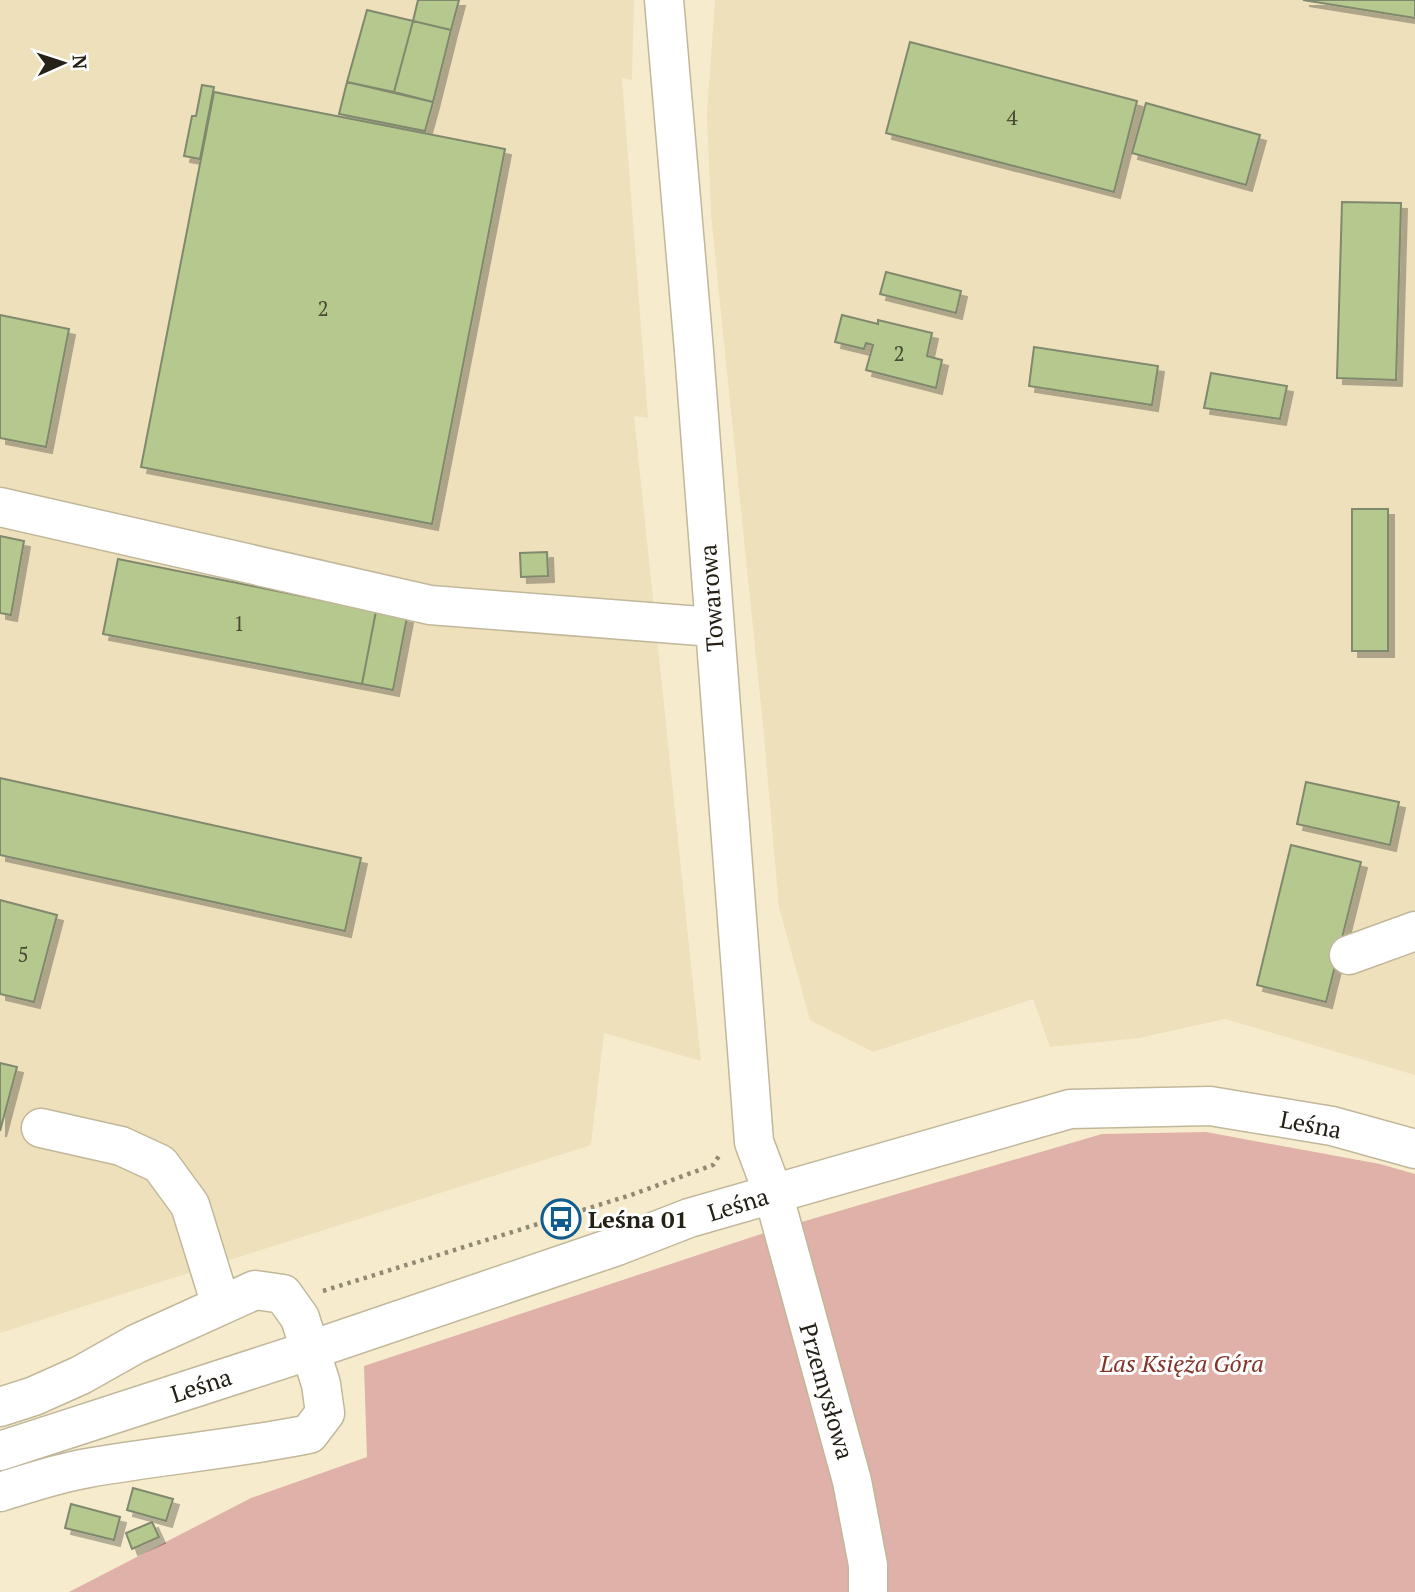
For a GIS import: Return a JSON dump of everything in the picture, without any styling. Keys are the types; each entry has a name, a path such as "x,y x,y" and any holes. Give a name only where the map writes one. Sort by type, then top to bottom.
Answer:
{"street":[{"name":"Towarowa","path":"664,0 754,1142 773,1193"},
{"path":"0,507 430,606 713,627"},
{"path":"1349,955 1415,931"},
{"name":"Leśna","path":"0,1451 311,1350 617,1246 690,1218 1070,1109 1210,1106 1332,1126 1415,1149"},
{"path":"41,1128 121,1146 160,1164 190,1205 221,1305"},
{"name":"Przemysłowa","path":"773,1193 852,1481 868,1564 868,1592"},
{"path":"0,1407 34,1396 81,1375 136,1344 255,1290 283,1294 300,1318 321,1384 325,1413 310,1434 88,1468 0,1492"}],"path":[{"path":"289,1302 678,1179 713,1165 725,1147"}],"shaded area":[{"path":"0,0 634,0 632,80 622,78 648,418 634,416 701,1061 604,1033 591,1145 0,1333"},
{"path":"715,0 1415,0 1415,1075 1225,1019 1139,1038 1050,1047 1033,999 873,1052 810,1020 779,907 711,215 707,113"}],"green space":[{"name":"Las Księża Góra","path":"1206,1132 1380,1164 1415,1174 1415,1592 69,1592 251,1498 367,1457 364,1366 764,1233 1102,1134"}],"building":[{"path":"418,0 459,0 451,30 413,21"},
{"path":"1303,0 1415,0 1415,18"},
{"path":"367,10 413,21 394,92 347,82"},
{"path":"413,21 451,30 433,102 394,92"},
{"path":"910,42 1137,101 1114,192 886,133"},
{"path":"347,82 433,102 425,131 339,114"},
{"path":"202,85 214,87 200,159 184,156"},
{"path":"214,92 505,149 432,524 141,467"},
{"path":"1146,103 1260,135 1246,185 1132,153"},
{"path":"1342,202 1401,203 1396,380 1337,378"},
{"path":"886,272 961,291 956,313 880,294"},
{"path":"0,315 69,329 46,447 0,438"},
{"path":"842,315 878,324 878,320 932,333 927,356 942,360 936,388 866,370 873,345 866,343 864,349 835,342"},
{"path":"1034,347 1158,366 1152,405 1029,386"},
{"path":"1211,373 1287,386 1280,419 1204,408"},
{"path":"1352,509 1388,509 1388,651 1352,651"},
{"path":"0,536 24,541 11,615 0,613"},
{"path":"547,552 548,576 521,577 520,553"},
{"path":"118,559 376,611 362,684 103,634"},
{"path":"376,611 407,617 393,690 362,684"},
{"path":"0,778 361,858 345,931 0,855"},
{"path":"1306,782 1399,802 1390,845 1297,824"},
{"path":"1291,845 1361,862 1326,1002 1257,985"},
{"path":"0,900 57,915 34,1002 0,994"},
{"path":"0,1063 17,1067 0,1131"},
{"path":"133,1488 173,1499 166,1521 127,1510"},
{"path":"71,1504 120,1517 114,1540 65,1528"},
{"path":"152,1522 159,1537 132,1549 126,1533"}],"place":[{"name":"Leśna 01","path":"561,1219"}]}
